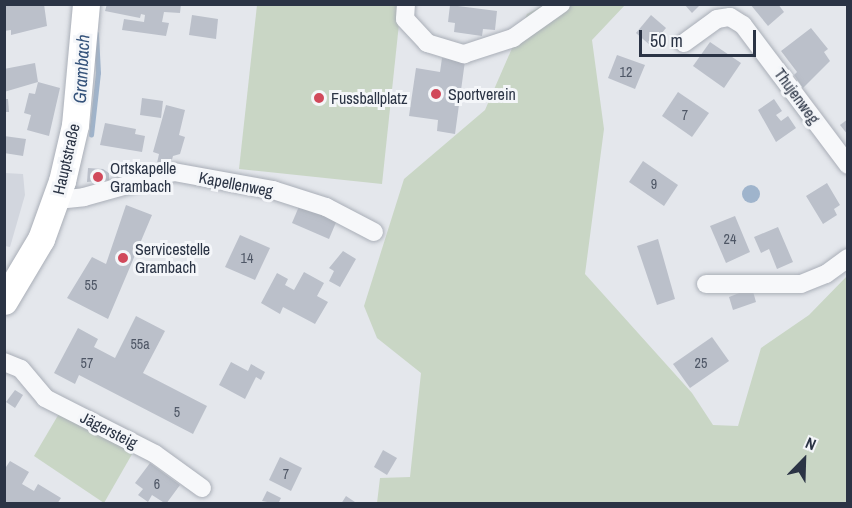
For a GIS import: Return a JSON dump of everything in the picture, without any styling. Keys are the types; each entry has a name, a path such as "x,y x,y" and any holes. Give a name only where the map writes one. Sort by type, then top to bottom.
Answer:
{"main road":[{"name":"Hauptstraße","path":"4,301 30,260 57,200 75,125 86,4"}],"street":[{"path":"406,12 427,43 464,54 513,38 561,4"},
{"name":"Thujenweg","path":"684,43 717,19 730,17 743,25 848,165"},
{"name":"Kapellenweg","path":"57,200 84,197 174,172 273,190 326,207 374,232"},
{"path":"706,284 801,284 826,274 848,258"},
{"name":"Jägersteig","path":"13,365 45,398 155,454 202,488"}],"shaded area":[{"path":"5,173 23,174 25,195 10,247 5,246"}],"green space":[{"name":"Fussballplatz","path":"257,5 401,5 382,184 239,169"},
{"path":"544,5 625,5 592,40 604,129 585,274 692,393 713,425 738,426 761,348 809,315 847,276 847,503 377,503 380,478 410,477 421,373 377,338 364,306 404,179 485,110 527,14"},
{"path":"60,412 135,449 104,503 34,456"}],"water":[{"path":"751,185 757,188 760,194 757,200 751,203 745,200 742,194 745,188"}],"building":[{"path":"4,4 44,4 47,26 11,35 11,30 4,31"},
{"path":"107,4 181,4 180,13 164,12 162,22 169,23 166,36 122,30 124,19 144,22 145,15 141,14 140,18 105,11"},
{"path":"684,4 701,4 692,13"},
{"path":"750,4 778,4 784,12 768,26"},
{"path":"450,5 497,11 495,30 483,29 482,36 454,32 455,23 448,22"},
{"path":"192,15 218,19 216,39 189,35"},
{"path":"651,15 666,28 651,46 636,33"},
{"path":"811,28 828,49 824,52 830,61 803,88 794,75 797,72 781,51"},
{"path":"710,42 741,63 724,88 693,66"},
{"path":"617,55 645,65 635,89 608,78"},
{"name":"Sportverein","path":"442,58 465,61 455,134 437,131 438,120 409,116 416,68 440,72"},
{"path":"35,63 38,82 4,92 4,69"},
{"path":"38,82 60,88 49,136 27,130 31,115 24,113 29,93 35,94"},
{"path":"678,92 709,113 692,137 662,116"},
{"path":"142,98 163,101 161,118 140,115"},
{"path":"4,99 8,99 9,112 4,112"},
{"path":"774,99 782,111 776,115 781,121 788,116 796,128 776,142 758,110"},
{"path":"166,105 185,110 179,135 185,137 180,154 173,156 170,167 157,163 159,154 153,152"},
{"path":"848,119 848,135 840,125"},
{"path":"105,123 136,129 135,134 145,136 142,152 100,145"},
{"path":"4,136 26,139 23,156 4,153"},
{"path":"643,161 678,185 664,206 629,182"},
{"name":"Ortskapelle Grambach","path":"88,168 103,169 109,173 109,180 87,182"},
{"path":"827,183 840,205 834,209 837,215 823,224 806,196"},
{"path":"300,204 337,220 329,239 292,223"},
{"path":"126,205 152,215 108,319 67,298 92,257 106,264"},
{"path":"735,216 750,252 726,263 710,226"},
{"path":"778,227 793,262 777,269 769,249 761,253 754,237"},
{"path":"240,235 270,248 255,280 225,267"},
{"path":"658,239 675,299 657,305 637,246"},
{"path":"343,251 356,259 340,287 329,281 334,271 329,268"},
{"path":"304,272 324,283 317,296 328,302 315,324 283,307 280,314 261,303 277,273 288,279 285,285 294,290"},
{"path":"752,288 756,302 733,310 729,297"},
{"path":"136,316 165,331 143,373 207,406 193,434 79,375 75,384 54,373 78,328 98,339 94,347 115,358"},
{"path":"712,337 729,361 690,388 673,364"},
{"path":"231,362 248,371 251,364 265,372 261,380 256,377 245,399 219,385"},
{"path":"15,390 23,395 15,408 6,402"},
{"path":"383,450 397,458 387,475 374,467"},
{"path":"280,457 302,468 291,491 269,480"},
{"path":"10,461 29,472 22,484 34,491 38,484 61,498 57,504 4,504 4,470"},
{"path":"150,463 180,485 166,504 152,495 148,502 138,495 143,489 135,483"},
{"path":"267,491 281,498 278,504 262,501"},
{"path":"346,496 358,504 341,504"}],"waterway":[{"name":"Grambach","path":"91,135 98,73 96,34"}],"place":[{"name":"Sportverein","path":"436,94"},
{"name":"Fussballplatz","path":"319,98"},
{"name":"Ortskapelle Grambach","path":"98,177"},
{"name":"Servicestelle Grambach","path":"123,258"}]}
